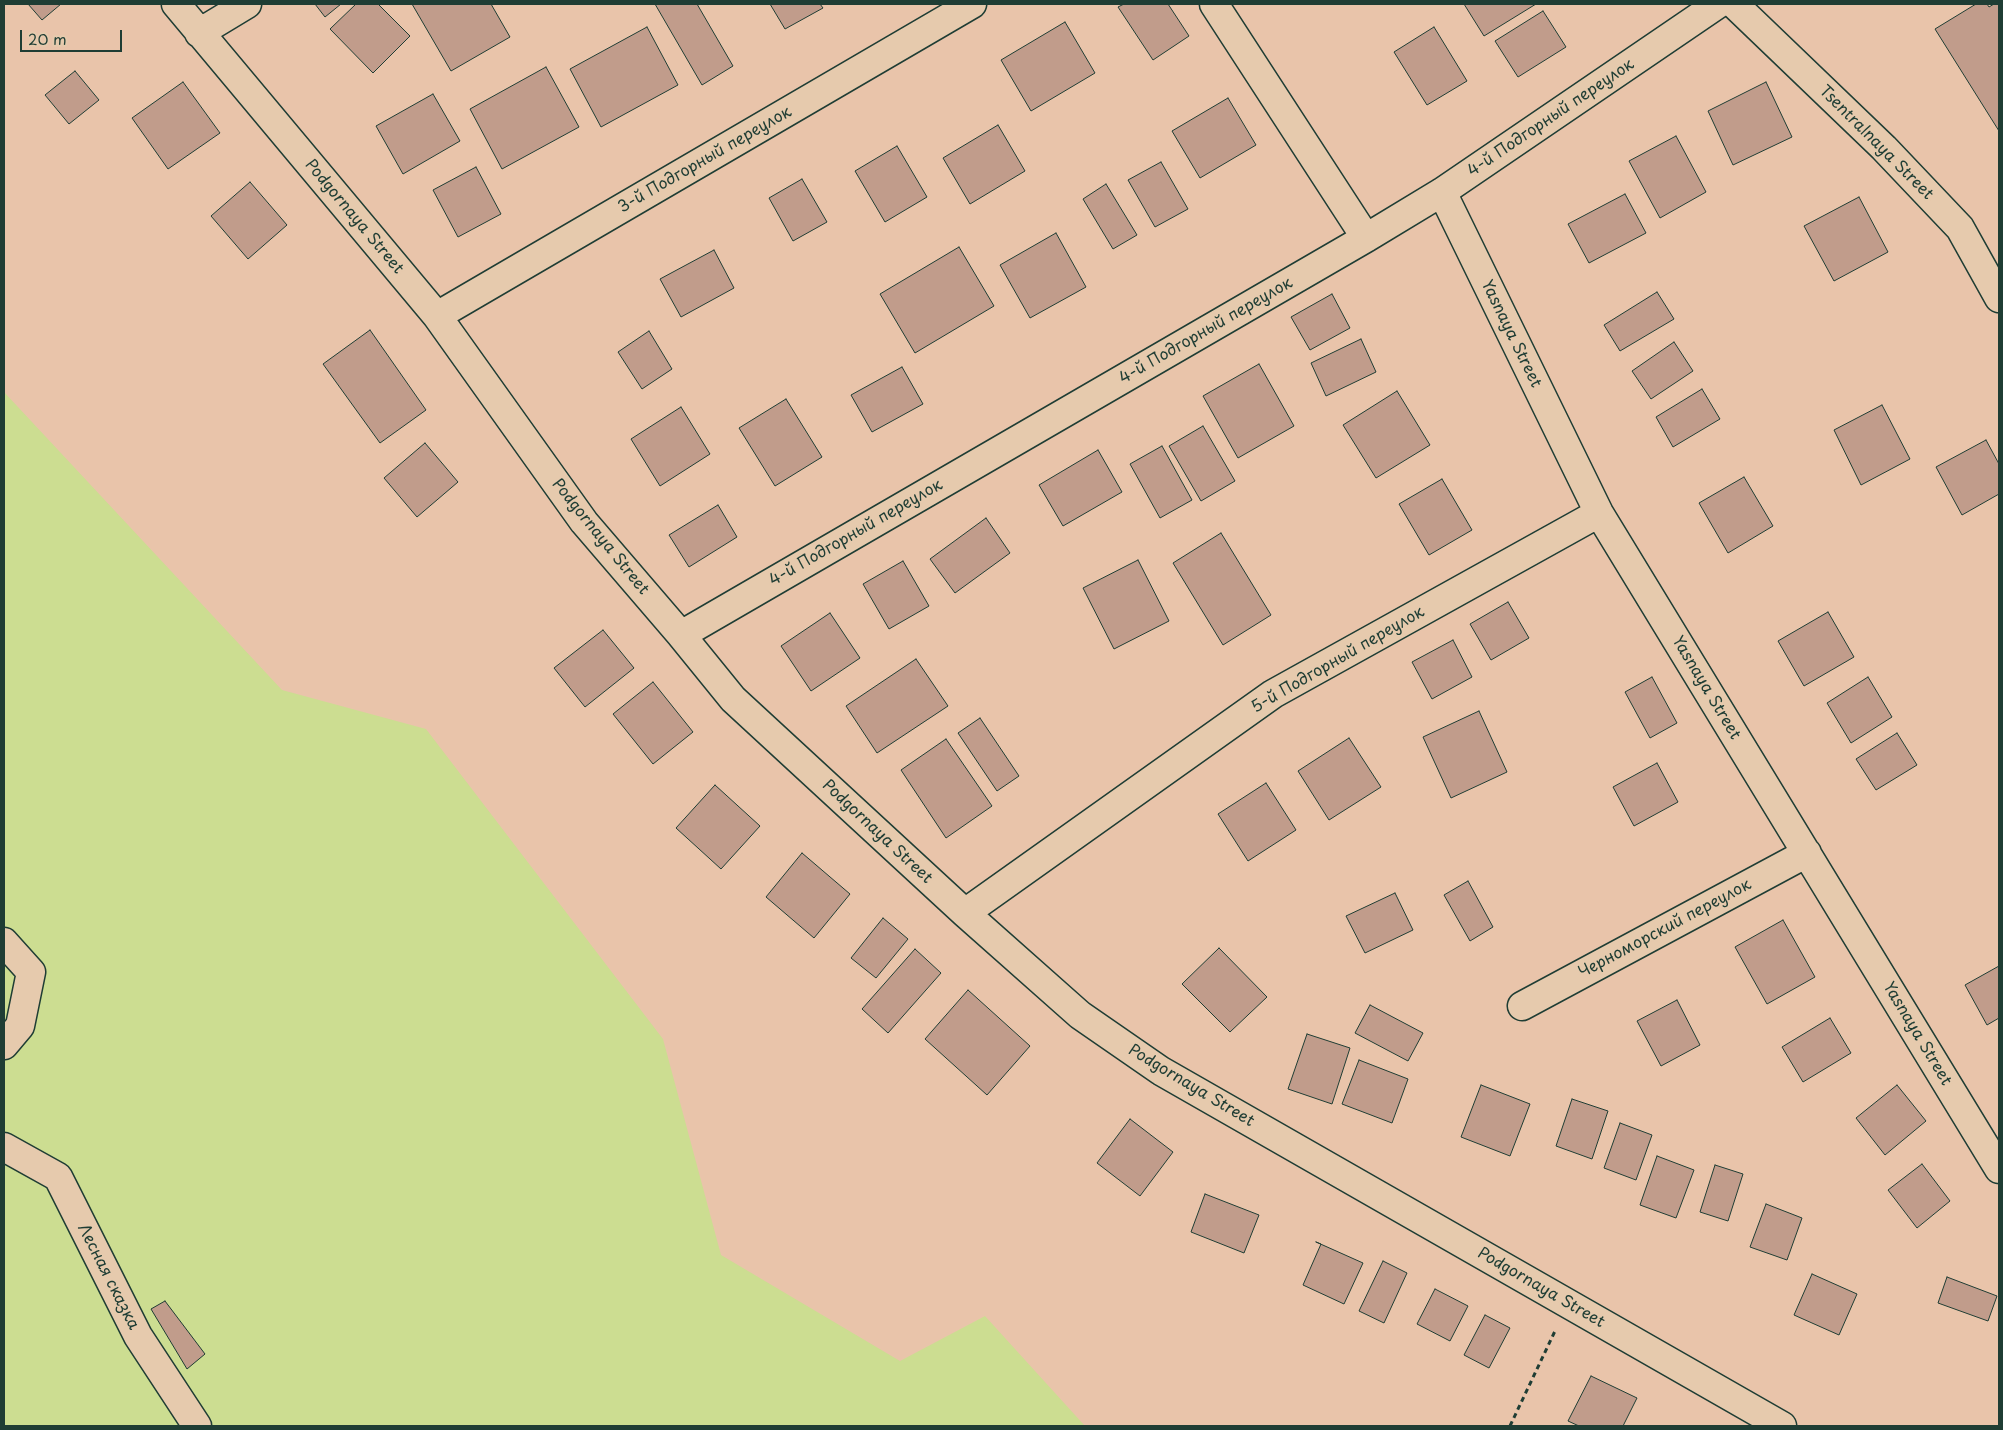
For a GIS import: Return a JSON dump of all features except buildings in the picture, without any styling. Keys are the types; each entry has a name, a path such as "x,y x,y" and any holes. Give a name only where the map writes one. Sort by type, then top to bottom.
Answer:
{"street":[{"name":"Podgornaya Street","path":"176,4 437,316 584,522 732,699 965,913 1080,1014 1161,1071 1782,1426"},
{"path":"199,33 247,4"},
{"name":"3-й Подгорный переулок","path":"437,316 972,4"},
{"path":"1214,4 1366,238"},
{"name":"4-й Подгорный переулок","path":"680,635 1366,238 1442,192 1718,4"},
{"name":"Tsentralnaya Street","path":"1734,4 1884,148 1960,228 1999,298"},
{"name":"Yasnaya Street","path":"1442,192 1600,513 1999,1169"},
{"name":"5-й Подгорный переулок","path":"965,913 1274,694 1600,513"},
{"name":"Черноморский переулок","path":"1522,1006 1807,853"},
{"path":"4,942 31,972 20,1026 4,1045"},
{"name":"Лесная сказка","path":"4,1147 58,1177 138,1336 197,1426"}],"path":[{"path":"1510,1426 1569,1304"}],"green space":[{"path":"4,392 282,690 426,729 663,1039 721,1255 900,1361 985,1316 1085,1426 4,1426"}]}
